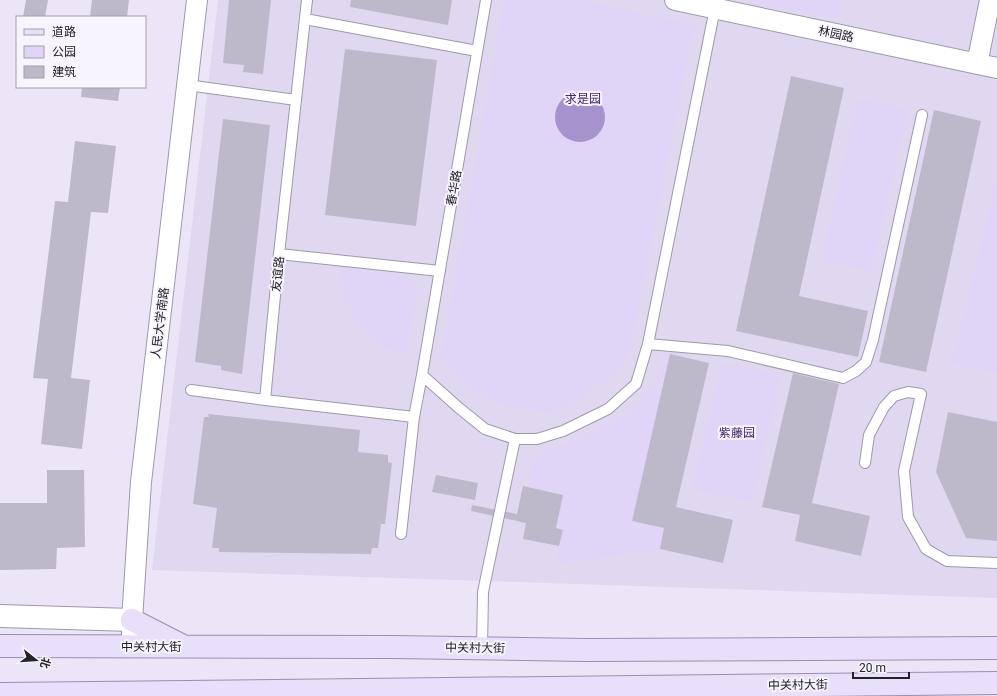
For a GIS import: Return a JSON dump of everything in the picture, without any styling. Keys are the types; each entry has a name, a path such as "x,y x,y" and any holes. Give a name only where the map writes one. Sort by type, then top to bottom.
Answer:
{"main road":[{"path":"132,620 184,647"},
{"name":"中关村大街","path":"0,646 393,647 602,650 997,648"},
{"name":"中关村大街","path":"0,694 913,690 997,683"}],"street":[{"name":"人民大学南路","path":"132,646 132,620 142,482 197,0"},
{"name":"林园路","path":"675,0 716,4 997,68"},
{"path":"977,64 990,0"},
{"path":"0,616 132,620"}],"lane":[{"name":"友谊路","path":"265,400 307,0"},
{"name":"春华路","path":"401,534 414,417 486,0"},
{"path":"422,375 485,429 515,438 537,439 563,431 608,409 636,384 648,344 716,4"},
{"path":"305,19 477,51"},
{"path":"187,85 296,100"},
{"path":"648,344 728,351 843,378 856,371 866,362 873,340 922,115"},
{"path":"280,254 440,271"},
{"path":"191,390 414,417"},
{"path":"865,463 870,435 884,407 894,396 908,392 921,394 904,471 908,517 926,549 946,561 997,563"},
{"path":"482,648 483,592 515,438"}],"shaded area":[{"path":"218,0 997,0 997,598 152,570"},
{"path":"580,92 594,96 601,103 605,117 601,131 594,138 580,142 566,138 559,131 555,117 559,103 566,96"}],"green space":[{"name":"求是园","path":"504,0 580,0 694,25 628,357 600,384 569,405 546,413 497,403 462,381 441,359"},
{"path":"754,0 842,0 839,18 753,5"},
{"path":"858,99 908,110 871,271 822,260"},
{"path":"997,178 997,373 953,363"},
{"path":"340,268 406,276 413,281 416,285 417,293 406,355 384,346 364,330 350,308 344,289"},
{"path":"670,354 632,521 664,528 660,549 554,565 563,530 556,528 563,495 528,487 533,461 544,451 568,443 602,428 629,412 651,388"},
{"name":"紫藤园","path":"722,363 781,376 751,502 692,489"}],"building":[{"path":"26,0 48,0 45,16 23,16"},
{"path":"92,0 129,0 127,16 90,16"},
{"path":"229,0 271,0 263,74 243,72 244,65 223,63"},
{"path":"351,0 452,0 448,25 350,7"},
{"path":"345,49 437,60 416,226 325,215"},
{"path":"791,76 844,88 799,296 868,311 858,357 736,331"},
{"path":"82,88 120,88 118,101 81,97"},
{"path":"934,110 981,121 926,372 879,362"},
{"path":"223,119 270,125 242,374 221,370 221,366 195,362"},
{"path":"75,141 116,146 108,213 91,212 71,378 90,380 82,449 41,444 48,379 33,378 55,201 68,202"},
{"path":"670,354 709,363 676,507 733,520 723,563 660,549 664,528 632,521"},
{"path":"793,373 839,384 812,503 870,516 861,556 795,541 800,515 762,507"},
{"path":"948,412 997,422 997,541 966,538 936,472"},
{"path":"208,414 360,430 358,452 388,455 388,462 392,463 385,524 381,524 378,548 372,548 371,554 219,552 219,548 212,548 217,508 193,504 204,417 209,417"},
{"path":"47,470 84,470 85,547 57,548 56,569 0,570 0,503 47,503"},
{"path":"436,475 478,483 475,500 432,492"},
{"path":"523,486 563,495 556,528 563,530 559,546 523,539 526,523 471,511 472,505 517,514"}]}
